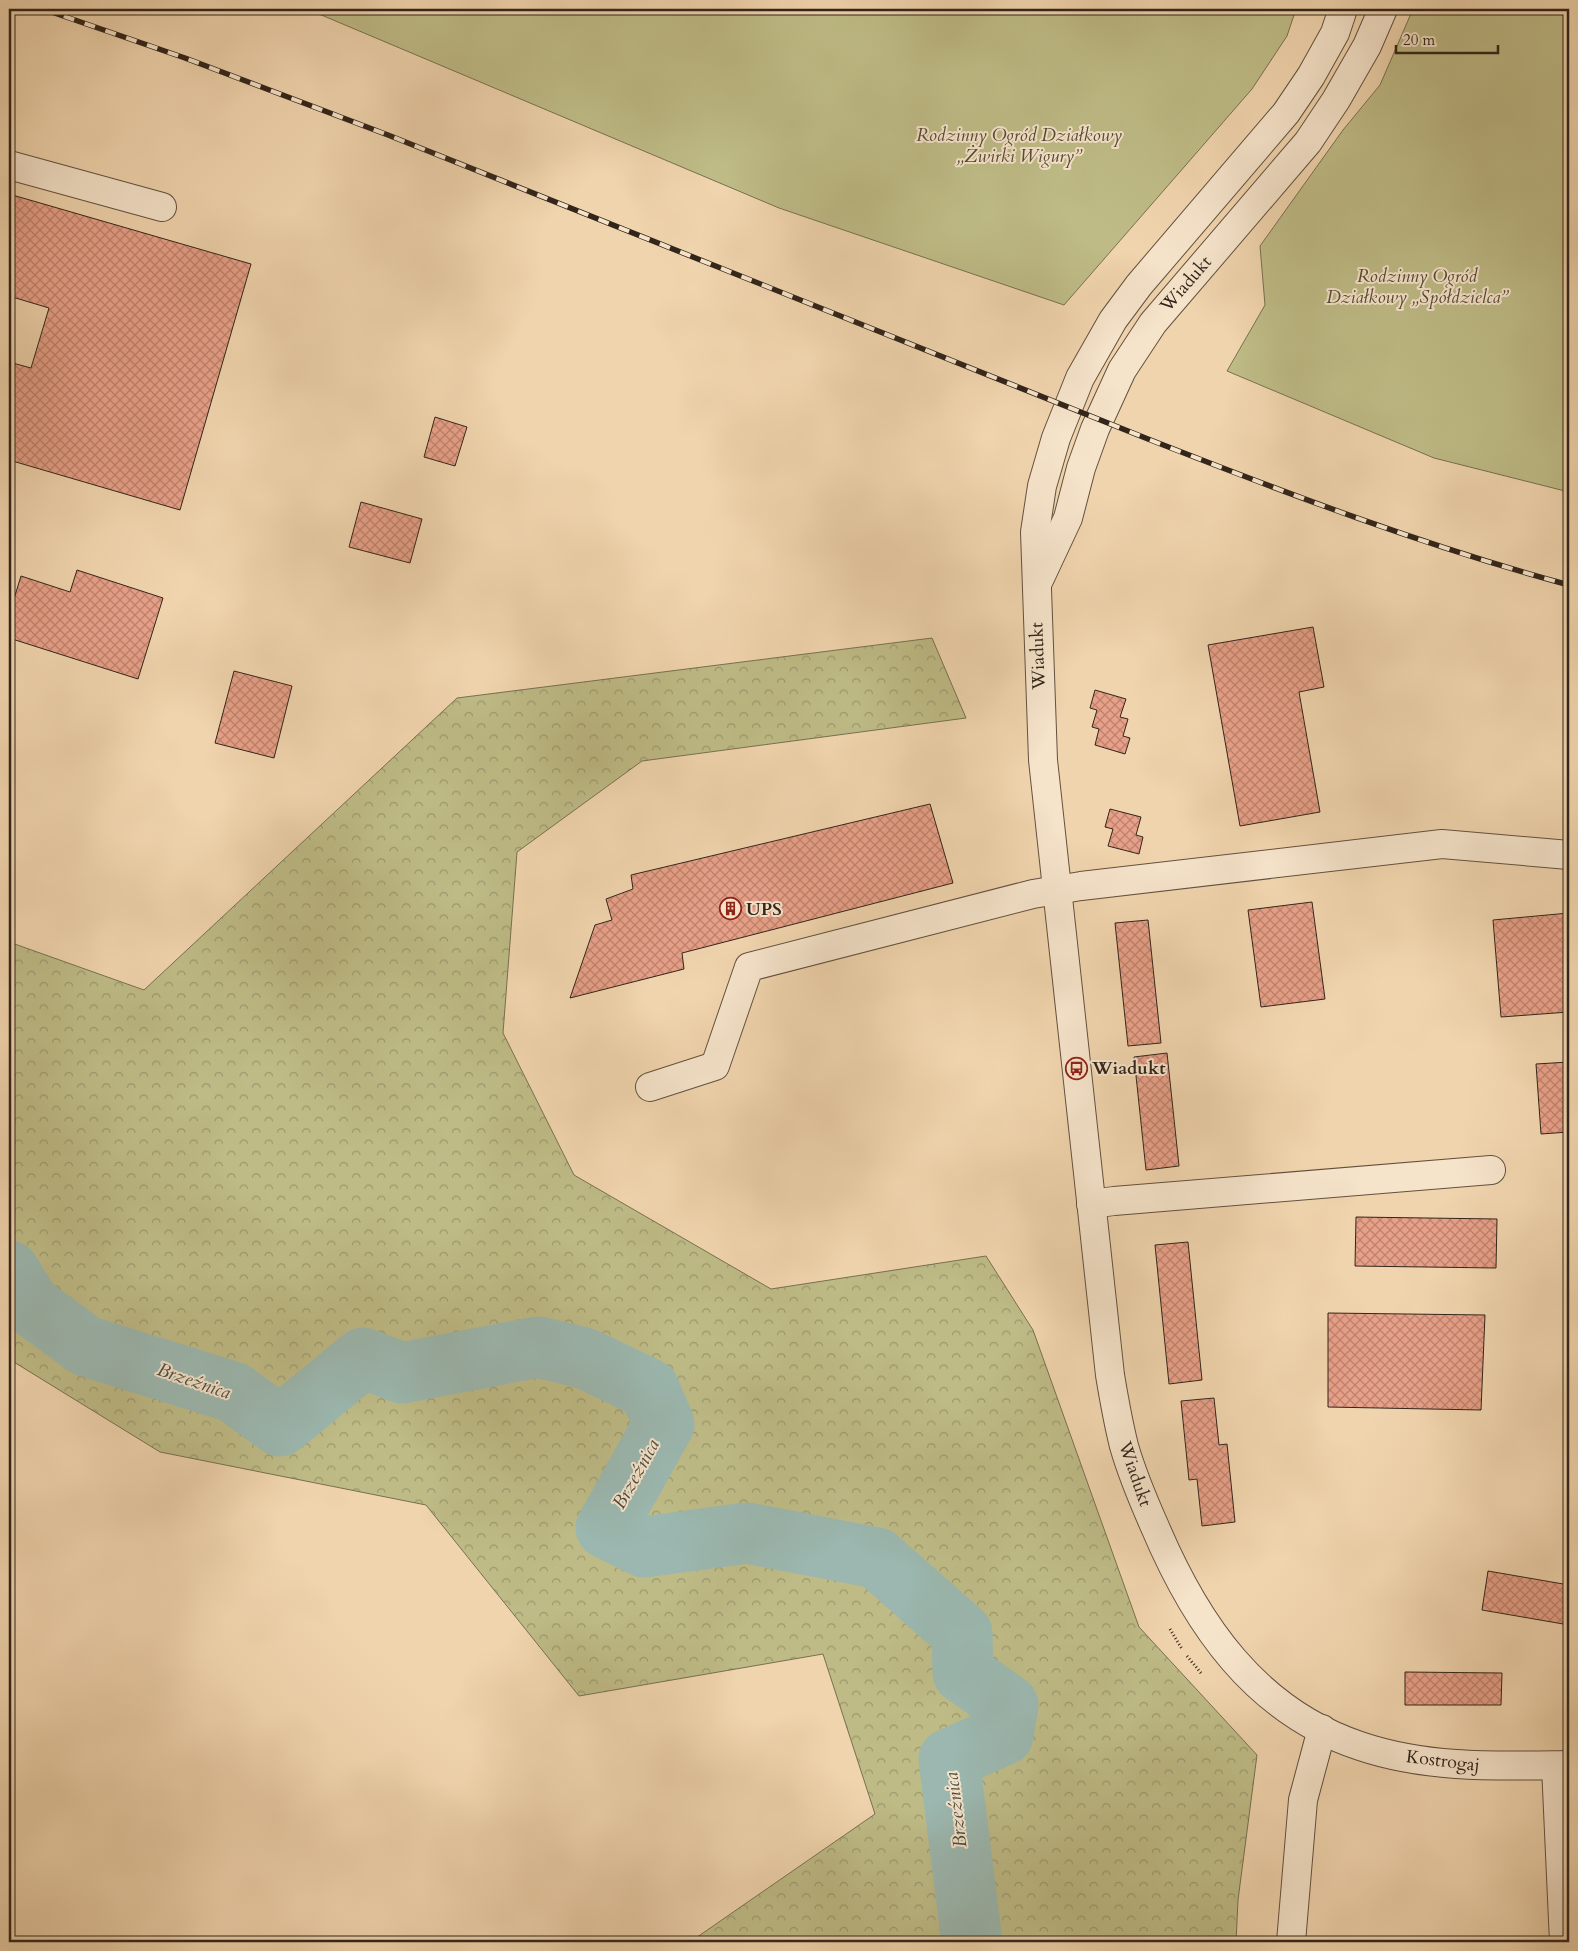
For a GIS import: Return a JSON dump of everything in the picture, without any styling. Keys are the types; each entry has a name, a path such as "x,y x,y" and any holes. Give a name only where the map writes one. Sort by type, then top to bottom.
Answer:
{"street":[{"name":"Wiadukt","path":"1322,1729 1293,1713 1265,1692 1240,1669 1202,1620 1166,1554 1135,1479 1124,1446 1110,1375 1043,760 1035,532 1042,486 1056,438 1080,378 1113,320 1139,285 1286,113 1311,76 1335,33 1342,9"},
{"name":"Wiadukt","path":"1036,586 1068,518 1081,468 1095,429 1122,370 1154,323 1308,142 1368,46 1383,9"},
{"path":"9,165 162,207"},
{"path":"650,1087 715,1066 749,967 1034,894 1081,886 1442,844 1569,855"},
{"path":"1091,1204 1491,1170"},
{"path":"1291,1942 1303,1800 1322,1729"},
{"name":"Kostrogaj","path":"1322,1729 1362,1747 1430,1762 1495,1766 1562,1766"},
{"path":"1562,1766 1564,1942"}],"path":[{"path":"1168,1625 1175,1640 1202,1674"}],"green space":[{"name":"Rodzinny Ogród Działkowy „Żwirki Wigury”","path":"298,9 1296,9 1287,36 1252,89 1064,305 779,208 319,14"},
{"name":"Rodzinny Ogród Działkowy „Spółdzielca”","path":"1413,9 1569,9 1569,492 1434,458 1227,371 1265,305 1260,246 1343,130 1380,85"},
{"path":"932,638 966,718 642,761 517,852 503,1033 574,1175 771,1289 986,1256 1033,1330 1139,1627 1257,1755 1238,1900 1236,1942 690,1942 875,1814 823,1654 579,1696 426,1505 160,1452 9,1359 9,942 144,990 457,698"}],"building":[{"path":"9,194 251,264 180,510 9,460 9,362 31,368 49,308 9,296"},
{"path":"435,417 467,427 455,466 424,457"},
{"path":"361,502 422,519 410,563 349,547"},
{"path":"77,570 163,598 138,679 9,638 9,615 21,576 70,592"},
{"path":"1313,627 1324,687 1299,692 1320,812 1240,826 1208,645"},
{"path":"234,671 292,686 274,758 215,743"},
{"path":"1095,690 1126,699 1120,717 1128,719 1123,736 1130,738 1125,754 1095,745 1099,729 1092,727 1097,710 1090,708"},
{"name":"UPS","path":"930,804 953,883 682,953 684,969 570,998 595,925 612,920 606,899 633,889 631,875"},
{"path":"1110,809 1141,817 1136,835 1143,837 1139,854 1108,846 1113,829 1105,827"},
{"path":"1312,902 1325,999 1261,1007 1248,910"},
{"path":"1569,913 1569,1012 1501,1017 1493,920"},
{"path":"1148,920 1161,1043 1128,1046 1115,923"},
{"path":"1167,1053 1179,1166 1146,1170 1134,1057"},
{"path":"1569,1062 1569,1132 1541,1134 1536,1064"},
{"path":"1356,1217 1497,1219 1496,1268 1355,1266"},
{"path":"1188,1242 1202,1380 1169,1384 1155,1245"},
{"path":"1328,1313 1485,1315 1481,1410 1328,1407"},
{"path":"1214,1398 1219,1445 1227,1444 1235,1522 1202,1526 1197,1479 1189,1480 1181,1401"},
{"path":"1488,1571 1569,1585 1569,1625 1482,1610"},
{"path":"1405,1672 1502,1673 1501,1705 1405,1705"}],"waterway":[{"name":"Brzeźnica","path":"9,1271 30,1305 86,1346 233,1392 280,1426 363,1358 402,1373 538,1347 584,1358 649,1389 664,1424 606,1528 644,1547 747,1533 877,1558 962,1633 963,1673 1008,1705 1003,1735 949,1759 972,1942"}],"railway":[{"path":"43,9 185,58 388,135 1252,479 1409,536 1569,585"}],"place":[{"name":"UPS","path":"730,909"},
{"name":"Wiadukt","path":"1076,1068"}]}
